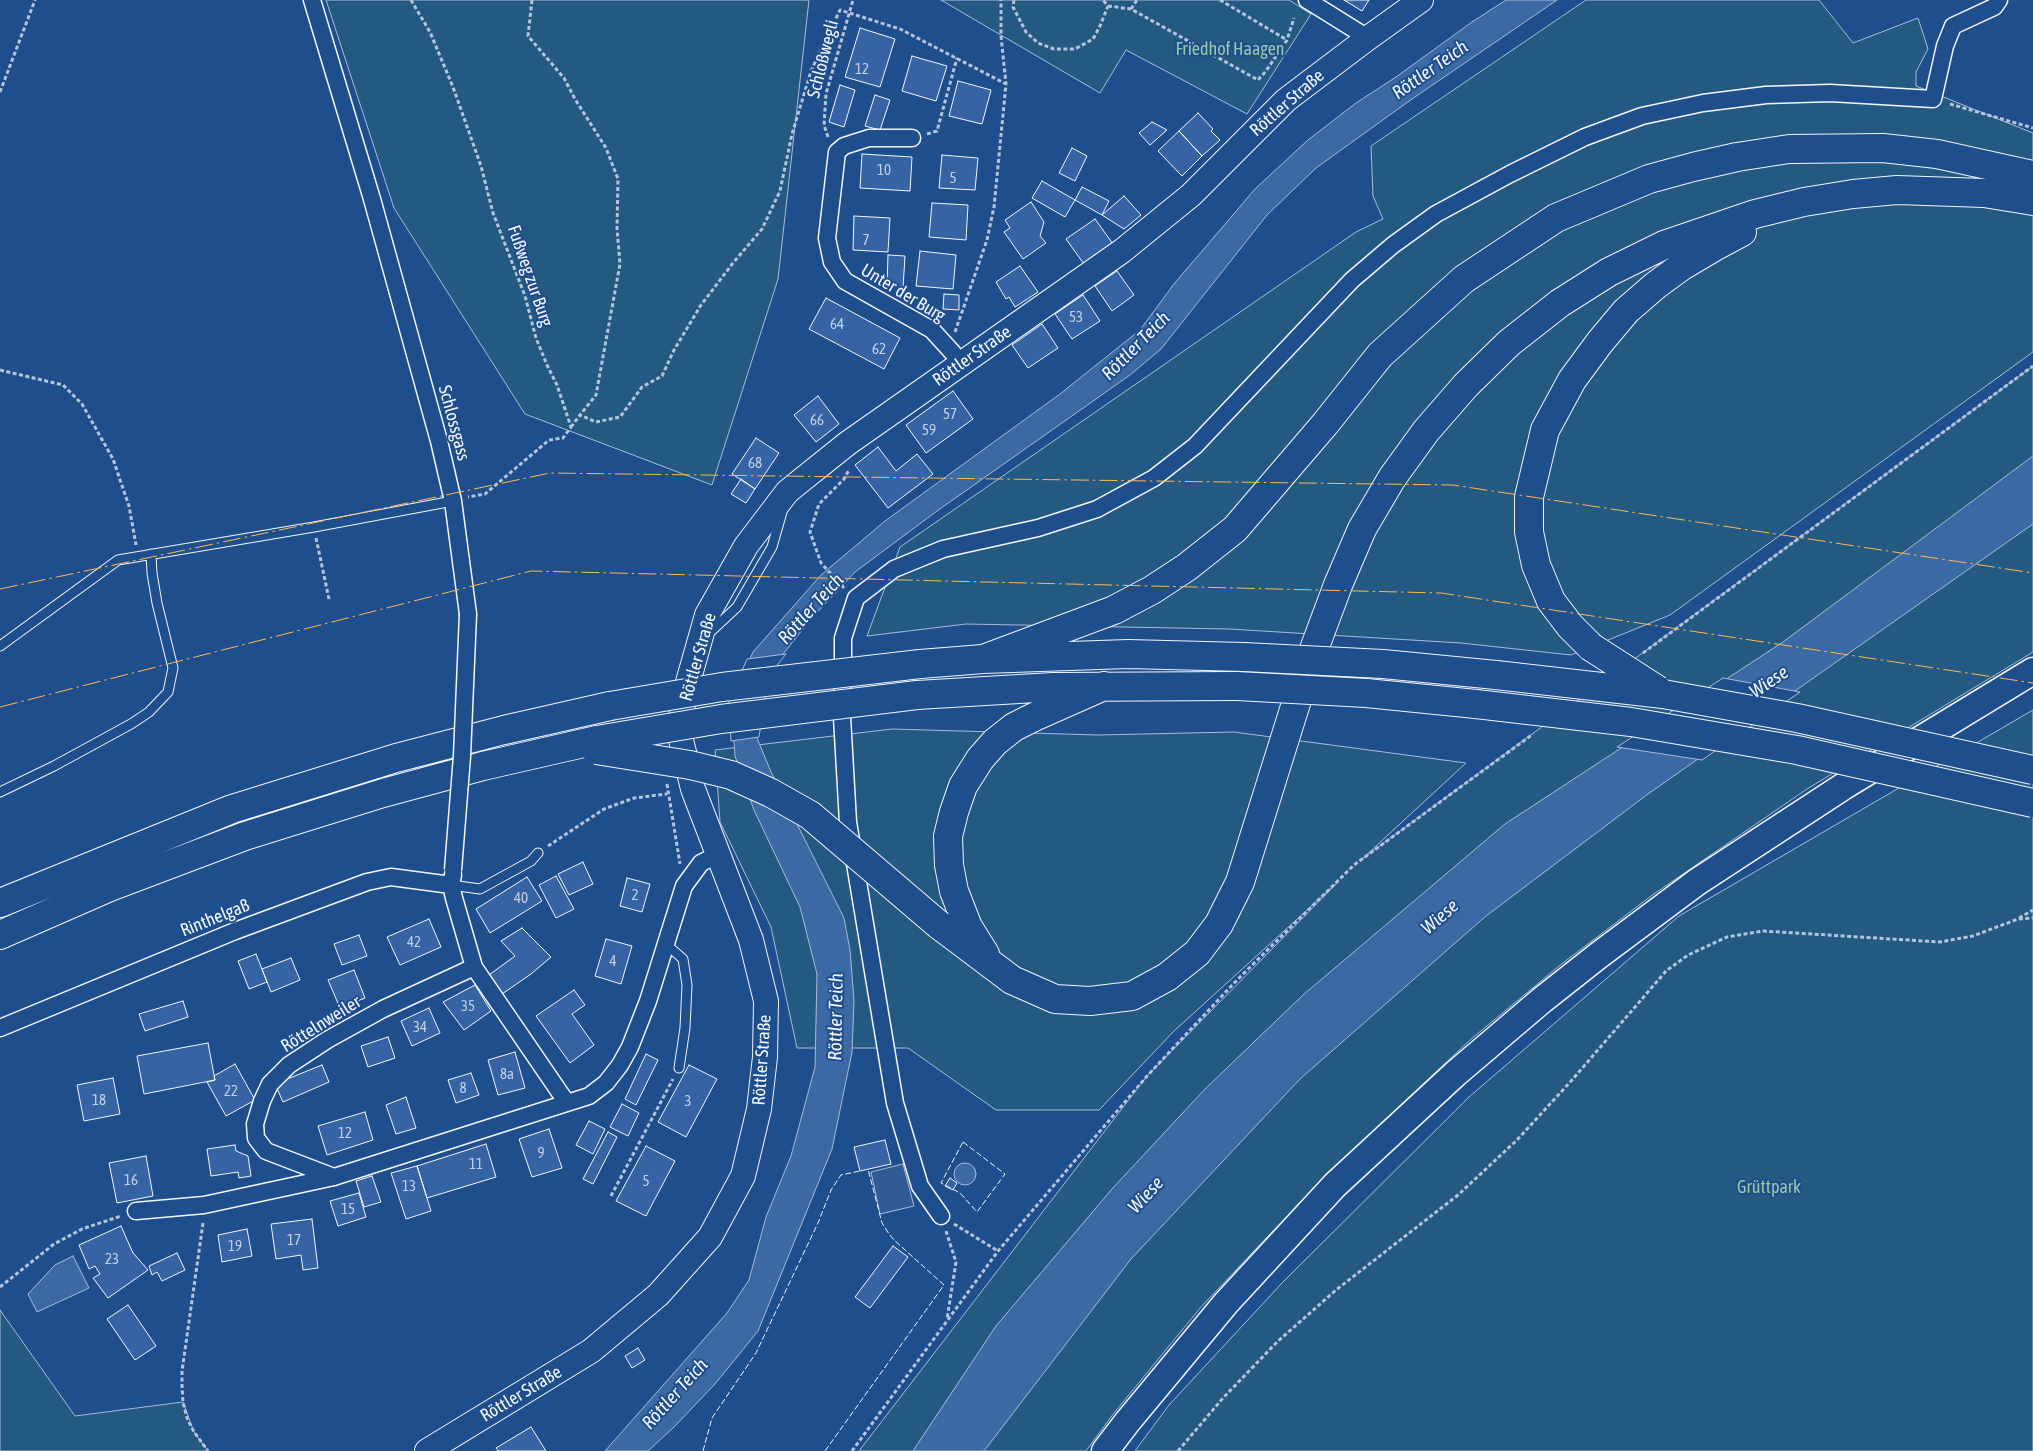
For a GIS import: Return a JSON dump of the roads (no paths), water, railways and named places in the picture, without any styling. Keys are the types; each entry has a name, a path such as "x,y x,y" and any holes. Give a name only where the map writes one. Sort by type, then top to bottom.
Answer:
{"highway":[{"path":"983,659 1114,610 1152,590 1187,567 1235,528 1325,424 1380,355 1464,279 1556,218 1649,180 1710,163 1789,149 1883,148 1937,154 2033,175"},
{"path":"589,745 723,773 771,793 810,815 939,925 1012,980 1054,998 1090,1001 1132,996 1167,977 1197,953 1219,924 1240,882 1307,668 1338,585 1362,530 1392,478 1426,430 1466,384 1509,343 1560,303 1609,272 1664,245 1755,214 1804,202 1853,194 1897,190 1984,193 2033,200"},
{"path":"1663,694 1591,647 1570,626 1551,602 1536,565 1530,532 1529,497 1545,430 1572,380 1600,342 1626,311 1648,291 1682,266 1714,247 1804,202"},
{"path":"0,903 232,808 396,758 504,730 610,706 731,686 920,664 983,659 1128,654 1244,656 1383,664 1496,675 1663,694 1797,718 2033,770"},
{"path":"989,962 968,927 954,891 949,865 948,836 963,786 980,759 995,742 1014,728 1034,717 1104,686"},
{"path":"0,935 110,887 245,836 383,793 483,766 721,719 917,695 989,690 1104,686 1237,686 1366,693 1476,704 1632,722 1787,748 2033,803"}],"main road":[{"path":"1105,1451 1226,1302 1335,1185 1456,1074 1535,1006 1607,949 1704,877 1844,786 2033,670"}],"street":[{"name":"Schlossgass","path":"312,0 372,199 439,441 453,500 468,614 462,756 452,878"},
{"path":"1307,0 1368,38"},
{"name":"Röttler Straße","path":"427,1451 591,1351 658,1295 710,1237 743,1176 760,1109 765,1057 766,1001 751,940 693,789 679,732 684,696 708,615 746,546 787,492 954,356 1122,251 1192,195 1286,100 1422,0"},
{"path":"941,1216 920,1186 895,1103 848,822 842,717 843,638 856,598 894,569 935,552 1038,528 1097,509 1154,478 1195,446 1352,280 1393,245 1436,214 1510,174 1585,137 1642,116 1702,103 1766,95 1830,93 1933,99 1944,46 1953,26 1996,4"},
{"name":"Unter der Burg","path":"912,138 869,138 844,146 837,152 827,238 832,262 845,281 932,330 954,356"},
{"path":"136,1211 204,1205 334,1176 589,1096 606,1083 620,1065 630,1047 648,1001 684,886 701,862 718,855"},
{"name":"Rinthelgaß","path":"0,1028 226,935 367,882 391,877 452,878"},
{"path":"452,878 474,967 567,1103"},
{"name":"Röttelnweiler","path":"334,1176 266,1151 256,1138 255,1124 262,1101 270,1084 289,1064 327,1040 384,1009 474,967"}],"lane":[{"path":"0,646 118,560 314,527 453,500"},
{"path":"0,792 54,766 131,724 149,712 168,692 173,668 157,603 151,554"},
{"path":"452,878 480,889 531,861 538,853"},
{"path":"666,944 683,959 687,985 685,1028 679,1068"}],"water":[{"name":"Röttler Teich","path":"1506,0 1557,0 1412,99 1316,168 1267,215 1161,349 1130,375 937,511 855,572 810,620 776,663 764,691 757,738 771,772 844,918 850,950 854,1001 852,1052 832,1149 758,1331 715,1384 648,1451 605,1451 727,1313 749,1280 766,1217 791,1156 815,1067 817,974 800,907 754,810 735,756 731,701 753,652 821,575 885,521 1060,394 1140,330 1174,284 1255,189 1308,140 1356,103"},
{"name":"Wiese","path":"2033,456 2033,524 1648,794 1486,916 1300,1079 1131,1259 984,1451 913,1451 996,1326 1112,1189 1205,1089 1303,995 1505,824 1783,642"},
{"path":"965,1163 973,1166 976,1174 973,1182 965,1185 957,1182 954,1174 957,1166"},
{"path":"73,1256 89,1288 37,1312 28,1294 55,1265"}],"park label":[{"name":"Friedhof Haagen","path":"1230,49"},
{"name":"Grüttpark","path":"1769,1187"}]}
